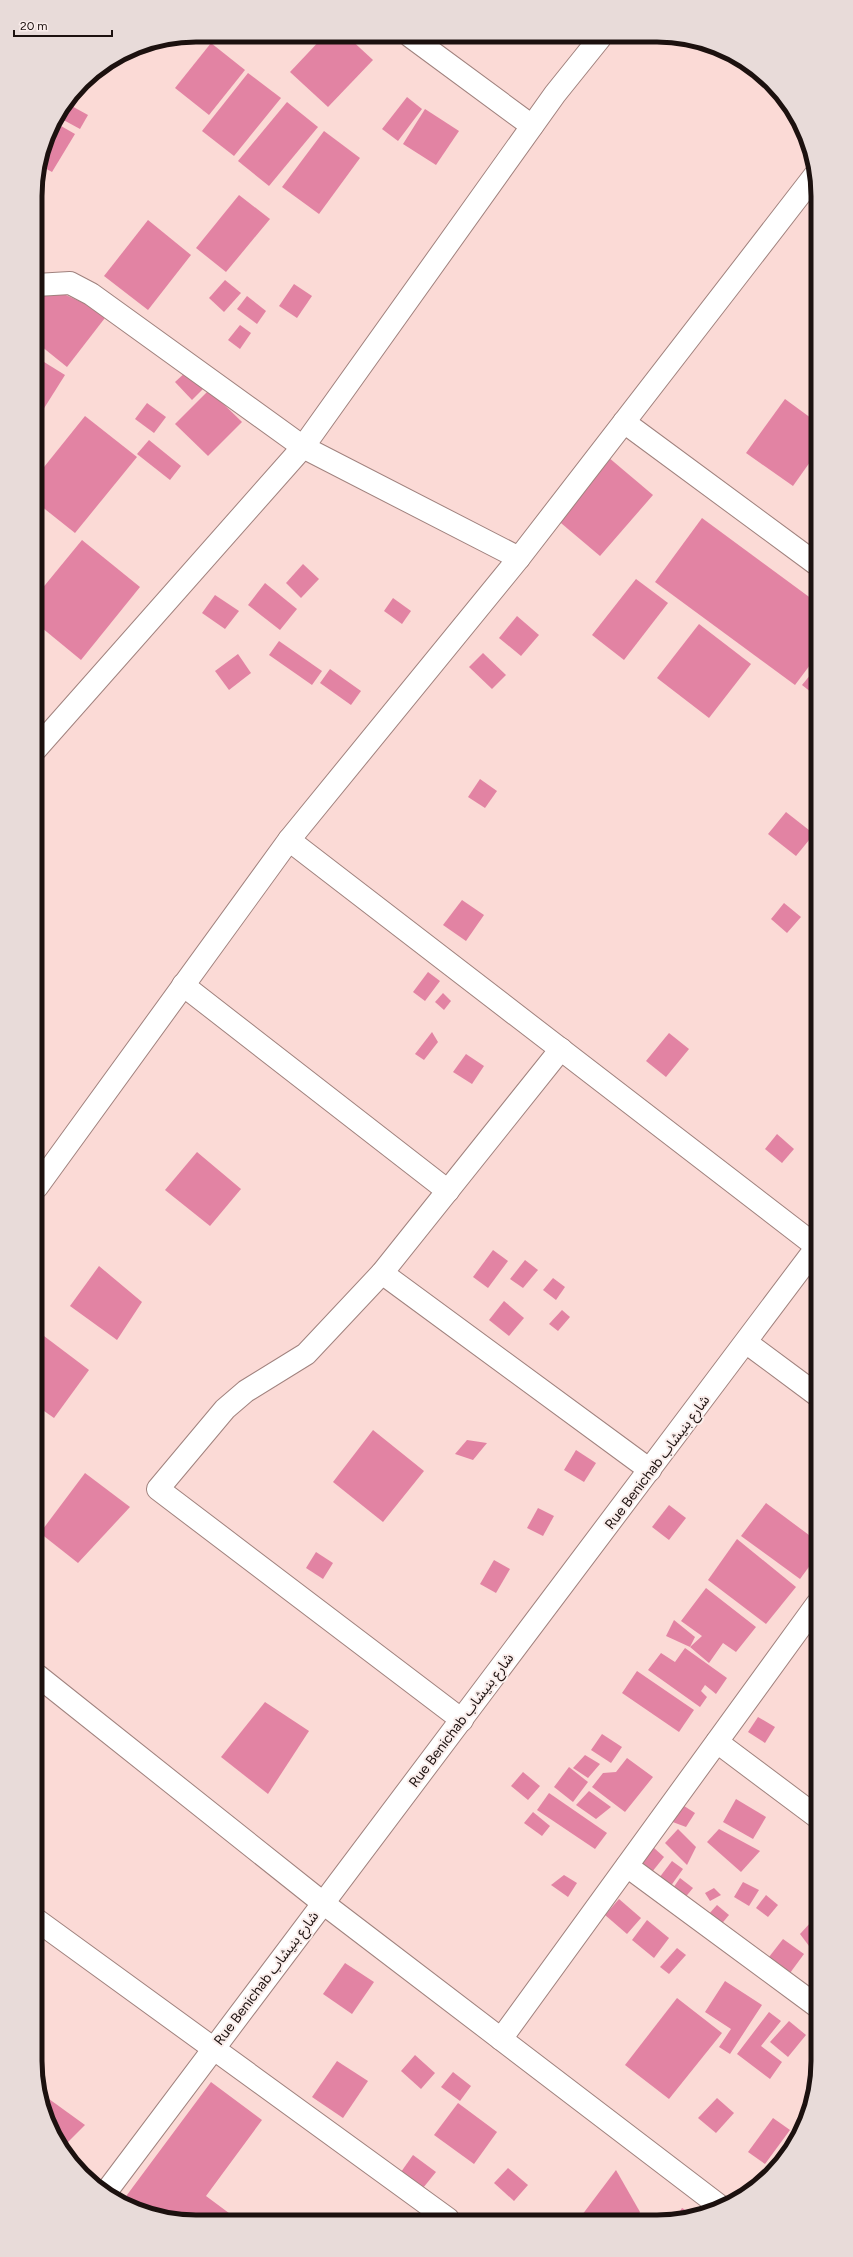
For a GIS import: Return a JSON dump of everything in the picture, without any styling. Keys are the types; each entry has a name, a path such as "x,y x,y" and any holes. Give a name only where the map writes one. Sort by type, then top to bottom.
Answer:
{"street":[{"path":"418,42 532,126"},
{"path":"42,742 303,447 555,94 597,42"},
{"path":"42,1178 289,840 519,558 810,181"},
{"path":"42,285 70,283 91,294 303,447 519,558"},
{"path":"624,422 811,560"},
{"path":"289,840 811,1243"},
{"path":"183,985 448,1190"},
{"path":"462,1720 158,1489 225,1409 246,1391 306,1354 382,1273 561,1049"},
{"name":"Rue Benichab شارع بنيشاب","path":"109,2188 212,2049 747,1343 811,1254"},
{"path":"382,1273 650,1470"},
{"path":"747,1343 811,1391"},
{"path":"501,2039 717,1742 810,1628"},
{"path":"42,1679 323,1903 716,2203"},
{"path":"717,1742 811,1812"},
{"path":"627,1866 811,2002"},
{"path":"42,1924 437,2215"}],"building":[{"path":"318,42 354,42 373,60 328,107 290,72"},
{"path":"211,43 245,70 209,115 175,88"},
{"path":"248,73 281,98 234,156 202,131"},
{"path":"407,97 422,109 398,141 382,129"},
{"path":"287,102 318,127 269,186 238,161"},
{"path":"71,106 88,115 80,129 63,120"},
{"path":"425,109 459,131 436,165 403,144"},
{"path":"60,125 75,134 52,172 45,168 50,146"},
{"path":"324,131 360,158 319,214 282,187"},
{"path":"239,195 270,219 226,272 196,248"},
{"path":"148,220 191,255 148,310 104,276"},
{"path":"225,280 241,293 224,312 209,298"},
{"path":"294,284 312,296 297,318 279,306"},
{"path":"46,286 108,314 67,367 42,347 42,292"},
{"path":"247,296 266,311 257,324 237,309"},
{"path":"240,325 251,333 240,349 228,340"},
{"path":"42,361 65,375 42,411"},
{"path":"187,371 204,388 192,400 175,382"},
{"path":"209,390 242,422 208,456 175,424"},
{"path":"785,399 811,418 811,461 793,486 746,453"},
{"path":"147,403 166,417 154,433 135,419"},
{"path":"85,416 137,457 75,533 42,507 42,470"},
{"path":"149,440 181,466 170,480 137,454"},
{"path":"608,457 653,495 600,556 555,518"},
{"path":"702,518 811,598 811,664 795,685 655,582"},
{"path":"82,540 140,587 81,660 42,628 42,589"},
{"path":"303,564 319,579 301,598 286,583"},
{"path":"636,579 668,603 624,660 592,635"},
{"path":"265,583 297,609 280,630 248,605"},
{"path":"215,595 239,611 225,629 202,613"},
{"path":"393,598 411,611 402,624 384,611"},
{"path":"517,616 539,635 521,656 499,638"},
{"path":"699,624 751,664 709,718 657,678"},
{"path":"279,641 322,671 312,685 269,655"},
{"path":"483,653 506,675 492,689 469,667"},
{"path":"238,654 251,673 229,690 215,671"},
{"path":"330,669 361,691 351,705 320,683"},
{"path":"811,674 811,692 802,685"},
{"path":"480,779 497,791 485,808 468,797"},
{"path":"786,812 811,832 811,838 796,856 768,834"},
{"path":"462,900 484,915 466,941 443,925"},
{"path":"784,903 801,917 787,933 771,919"},
{"path":"428,972 440,981 425,1001 413,992"},
{"path":"443,993 451,1001 444,1010 435,1002"},
{"path":"432,1032 438,1042 424,1060 415,1054"},
{"path":"669,1033 689,1049 666,1077 646,1061"},
{"path":"466,1054 484,1066 472,1084 453,1072"},
{"path":"777,1134 794,1149 782,1163 765,1149"},
{"path":"197,1152 241,1189 210,1226 165,1190"},
{"path":"493,1250 508,1261 488,1288 473,1277"},
{"path":"525,1260 538,1270 523,1288 510,1279"},
{"path":"99,1266 142,1302 117,1340 70,1306"},
{"path":"553,1278 565,1287 556,1300 543,1290"},
{"path":"504,1301 524,1318 509,1336 489,1320"},
{"path":"562,1310 570,1317 558,1331 549,1324"},
{"path":"42,1335 89,1370 54,1418 42,1410"},
{"path":"373,1430 424,1471 383,1522 333,1482"},
{"path":"467,1440 487,1443 473,1460 455,1454"},
{"path":"576,1450 596,1463 584,1482 564,1470"},
{"path":"85,1473 130,1507 78,1563 42,1535 42,1530"},
{"path":"766,1503 811,1537 811,1564 800,1579 741,1536"},
{"path":"669,1505 686,1518 669,1540 652,1527"},
{"path":"538,1508 554,1516 543,1536 527,1528"},
{"path":"737,1539 796,1587 766,1624 708,1580"},
{"path":"316,1552 333,1563 323,1579 306,1568"},
{"path":"494,1560 510,1569 496,1593 480,1584"},
{"path":"706,1588 756,1627 736,1652 723,1643 709,1663 690,1647 702,1636 681,1621"},
{"path":"674,1620 695,1637 690,1647 666,1636"},
{"path":"685,1648 727,1678 716,1694 705,1685 701,1691 707,1697 700,1707 648,1670 661,1653 675,1662"},
{"path":"637,1671 694,1710 679,1732 622,1693"},
{"path":"265,1702 309,1731 268,1794 221,1757"},
{"path":"758,1717 775,1727 765,1743 748,1732"},
{"path":"602,1734 622,1747 611,1763 591,1750"},
{"path":"585,1755 600,1764 588,1778 573,1768"},
{"path":"627,1758 653,1777 625,1812 592,1787 603,1773 616,1772"},
{"path":"569,1767 588,1782 573,1802 554,1787"},
{"path":"523,1772 540,1786 528,1800 511,1786"},
{"path":"589,1791 611,1807 596,1819 576,1805"},
{"path":"549,1793 607,1833 595,1849 537,1810"},
{"path":"736,1799 766,1817 753,1839 723,1822"},
{"path":"681,1804 695,1813 686,1827 670,1821"},
{"path":"533,1812 550,1826 542,1836 524,1823"},
{"path":"678,1829 696,1847 687,1865 665,1843"},
{"path":"719,1829 760,1851 741,1872 707,1842"},
{"path":"653,1847 664,1857 652,1872 637,1865"},
{"path":"672,1861 683,1869 670,1887 659,1878"},
{"path":"564,1875 577,1883 568,1897 551,1885"},
{"path":"680,1878 693,1888 683,1900 671,1891"},
{"path":"743,1882 759,1890 749,1906 734,1897"},
{"path":"714,1888 721,1895 710,1901 705,1893"},
{"path":"766,1895 778,1905 768,1917 756,1908"},
{"path":"619,1899 641,1918 627,1934 605,1915"},
{"path":"717,1905 729,1915 719,1927 707,1916"},
{"path":"647,1920 669,1938 654,1958 632,1940"},
{"path":"811,1922 811,1944 809,1946 800,1934"},
{"path":"783,1939 804,1954 790,1973 769,1957"},
{"path":"677,1948 686,1955 669,1974 660,1967"},
{"path":"345,1963 374,1982 352,2014 323,1994"},
{"path":"725,1981 762,2005 730,2054 719,2047 731,2029 705,2012"},
{"path":"677,1998 722,2033 669,2099 625,2065"},
{"path":"769,2012 781,2021 761,2046 782,2062 770,2079 737,2054"},
{"path":"789,2021 806,2035 788,2057 770,2042"},
{"path":"415,2055 435,2073 421,2089 401,2071"},
{"path":"337,2061 368,2081 343,2118 312,2097"},
{"path":"453,2072 471,2086 460,2101 441,2087"},
{"path":"211,2082 262,2120 206,2196 232,2215 176,2214 146,2207 125,2197"},
{"path":"46,2097 85,2125 66,2144 50,2111"},
{"path":"717,2098 734,2113 716,2133 698,2118"},
{"path":"458,2103 497,2132 474,2164 434,2135"},
{"path":"773,2118 790,2130 765,2164 748,2152"},
{"path":"413,2155 436,2172 423,2188 401,2172"},
{"path":"508,2168 528,2185 514,2201 494,2183"},
{"path":"616,2170 640,2212 638,2215 582,2215"},
{"path":"682,2208 688,2212 687,2212 678,2214"}]}
